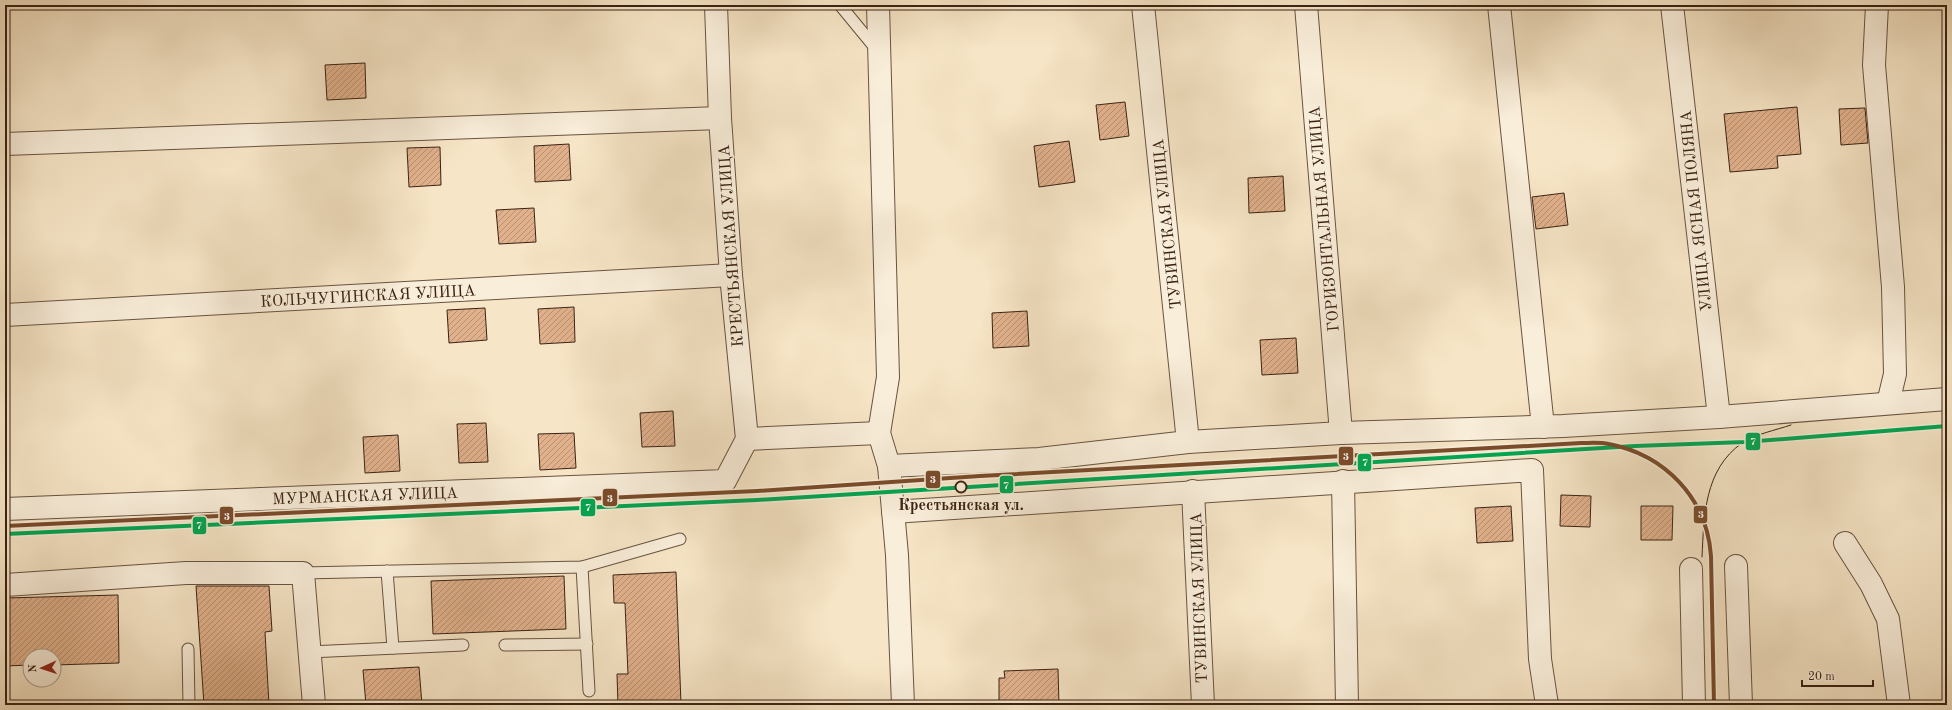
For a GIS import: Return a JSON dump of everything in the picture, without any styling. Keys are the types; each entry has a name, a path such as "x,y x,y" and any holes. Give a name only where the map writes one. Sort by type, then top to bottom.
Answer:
{"street":[{"name":"КРЕСТЬЯНСКАЯ УЛИЦА","path":"716,5 720,118 731,275 747,439"},
{"path":"878,5 888,378 879,433 889,466 897,555 903,705"},
{"name":"ТУВИНСКАЯ УЛИЦА","path":"1144,5 1188,442"},
{"name":"ГОРИЗОНТАЛЬНАЯ УЛИЦА","path":"1306,5 1341,432"},
{"path":"1499,5 1543,427"},
{"name":"УЛИЦА ЯСНАЯ ПОЛЯНА","path":"1672,5 1719,417"},
{"path":"1877,5 1874,65 1893,287 1895,374 1888,403"},
{"path":"5,144 720,118"},
{"name":"КОЛЬЧУГИНСКАЯ УЛИЦА","path":"5,314 731,275"},
{"path":"889,466 1039,459 1188,442 1341,432 1543,427 1719,417 1947,399"},
{"path":"747,439 879,433"},
{"name":"МУРМАНСКАЯ УЛИЦА","path":"5,509 725,481 747,439"},
{"path":"893,512 1343,481 1532,470 1540,660 1547,705"},
{"path":"1343,481 1347,705"},
{"name":"ТУВИНСКАЯ УЛИЦА","path":"1194,491 1202,705"},
{"path":"1845,543 1871,584 1888,619 1899,705"},
{"path":"1736,566 1741,705"},
{"path":"1691,569 1694,705"},
{"path":"5,585 186,573 303,573 314,705"}],"lane":[{"path":"840,5 880,53"},
{"path":"303,573 582,567 680,539"},
{"path":"582,567 589,691"},
{"path":"387,571 393,648"},
{"path":"505,645 587,644"},
{"path":"309,652 463,645"},
{"path":"188,649 189,705"}],"building":[{"path":"365,63 366,98 327,100 325,65"},
{"path":"1125,102 1129,136 1100,140 1096,105"},
{"path":"1797,107 1801,154 1777,156 1778,168 1730,172 1724,114"},
{"path":"1865,108 1868,143 1841,145 1839,109"},
{"path":"1069,141 1075,182 1039,187 1034,146"},
{"path":"569,144 571,180 535,182 534,146"},
{"path":"440,147 441,185 409,187 407,148"},
{"path":"1283,176 1285,211 1249,213 1248,178"},
{"path":"1564,193 1568,225 1536,229 1532,197"},
{"path":"534,208 536,242 499,244 496,210"},
{"path":"574,307 575,342 540,344 538,309"},
{"path":"485,308 487,340 449,343 447,310"},
{"path":"1027,311 1029,346 993,348 992,313"},
{"path":"1296,338 1298,373 1262,375 1260,340"},
{"path":"673,411 675,446 642,447 640,413"},
{"path":"486,423 488,462 459,463 457,424"},
{"path":"574,433 576,468 540,470 538,434"},
{"path":"398,435 400,471 365,473 363,437"},
{"path":"1561,495 1591,496 1590,527 1560,526"},
{"path":"1511,506 1513,541 1477,543 1475,508"},
{"path":"1641,506 1673,506 1672,540 1641,540"},
{"path":"676,572 681,704 618,705 617,674 628,674 625,603 614,603 613,575"},
{"path":"564,576 566,629 433,634 431,581"},
{"path":"196,586 269,586 272,631 265,632 269,705 204,705"},
{"path":"118,595 119,663 62,665 62,648 22,648 22,665 5,666 5,598"},
{"path":"419,667 422,705 366,705 363,670"},
{"path":"1058,669 1059,705 999,705 999,678 1005,678 1004,671"}],"tram line":[{"path":"1702,557 1708,495 1720,466 1729,454 1742,443 1760,435 1791,425"}],"transit line":[{"name":"7","path":"5,534 757,500 1635,446 1745,442 1947,426"},
{"name":"3","path":"5,526 757,491 980,476 1602,443 1629,450 1648,458 1665,469 1680,482 1692,498 1701,516 1708,535 1711,556 1714,705"}],"place":[{"name":"Крестьянская ул.","path":"961,487"}]}
